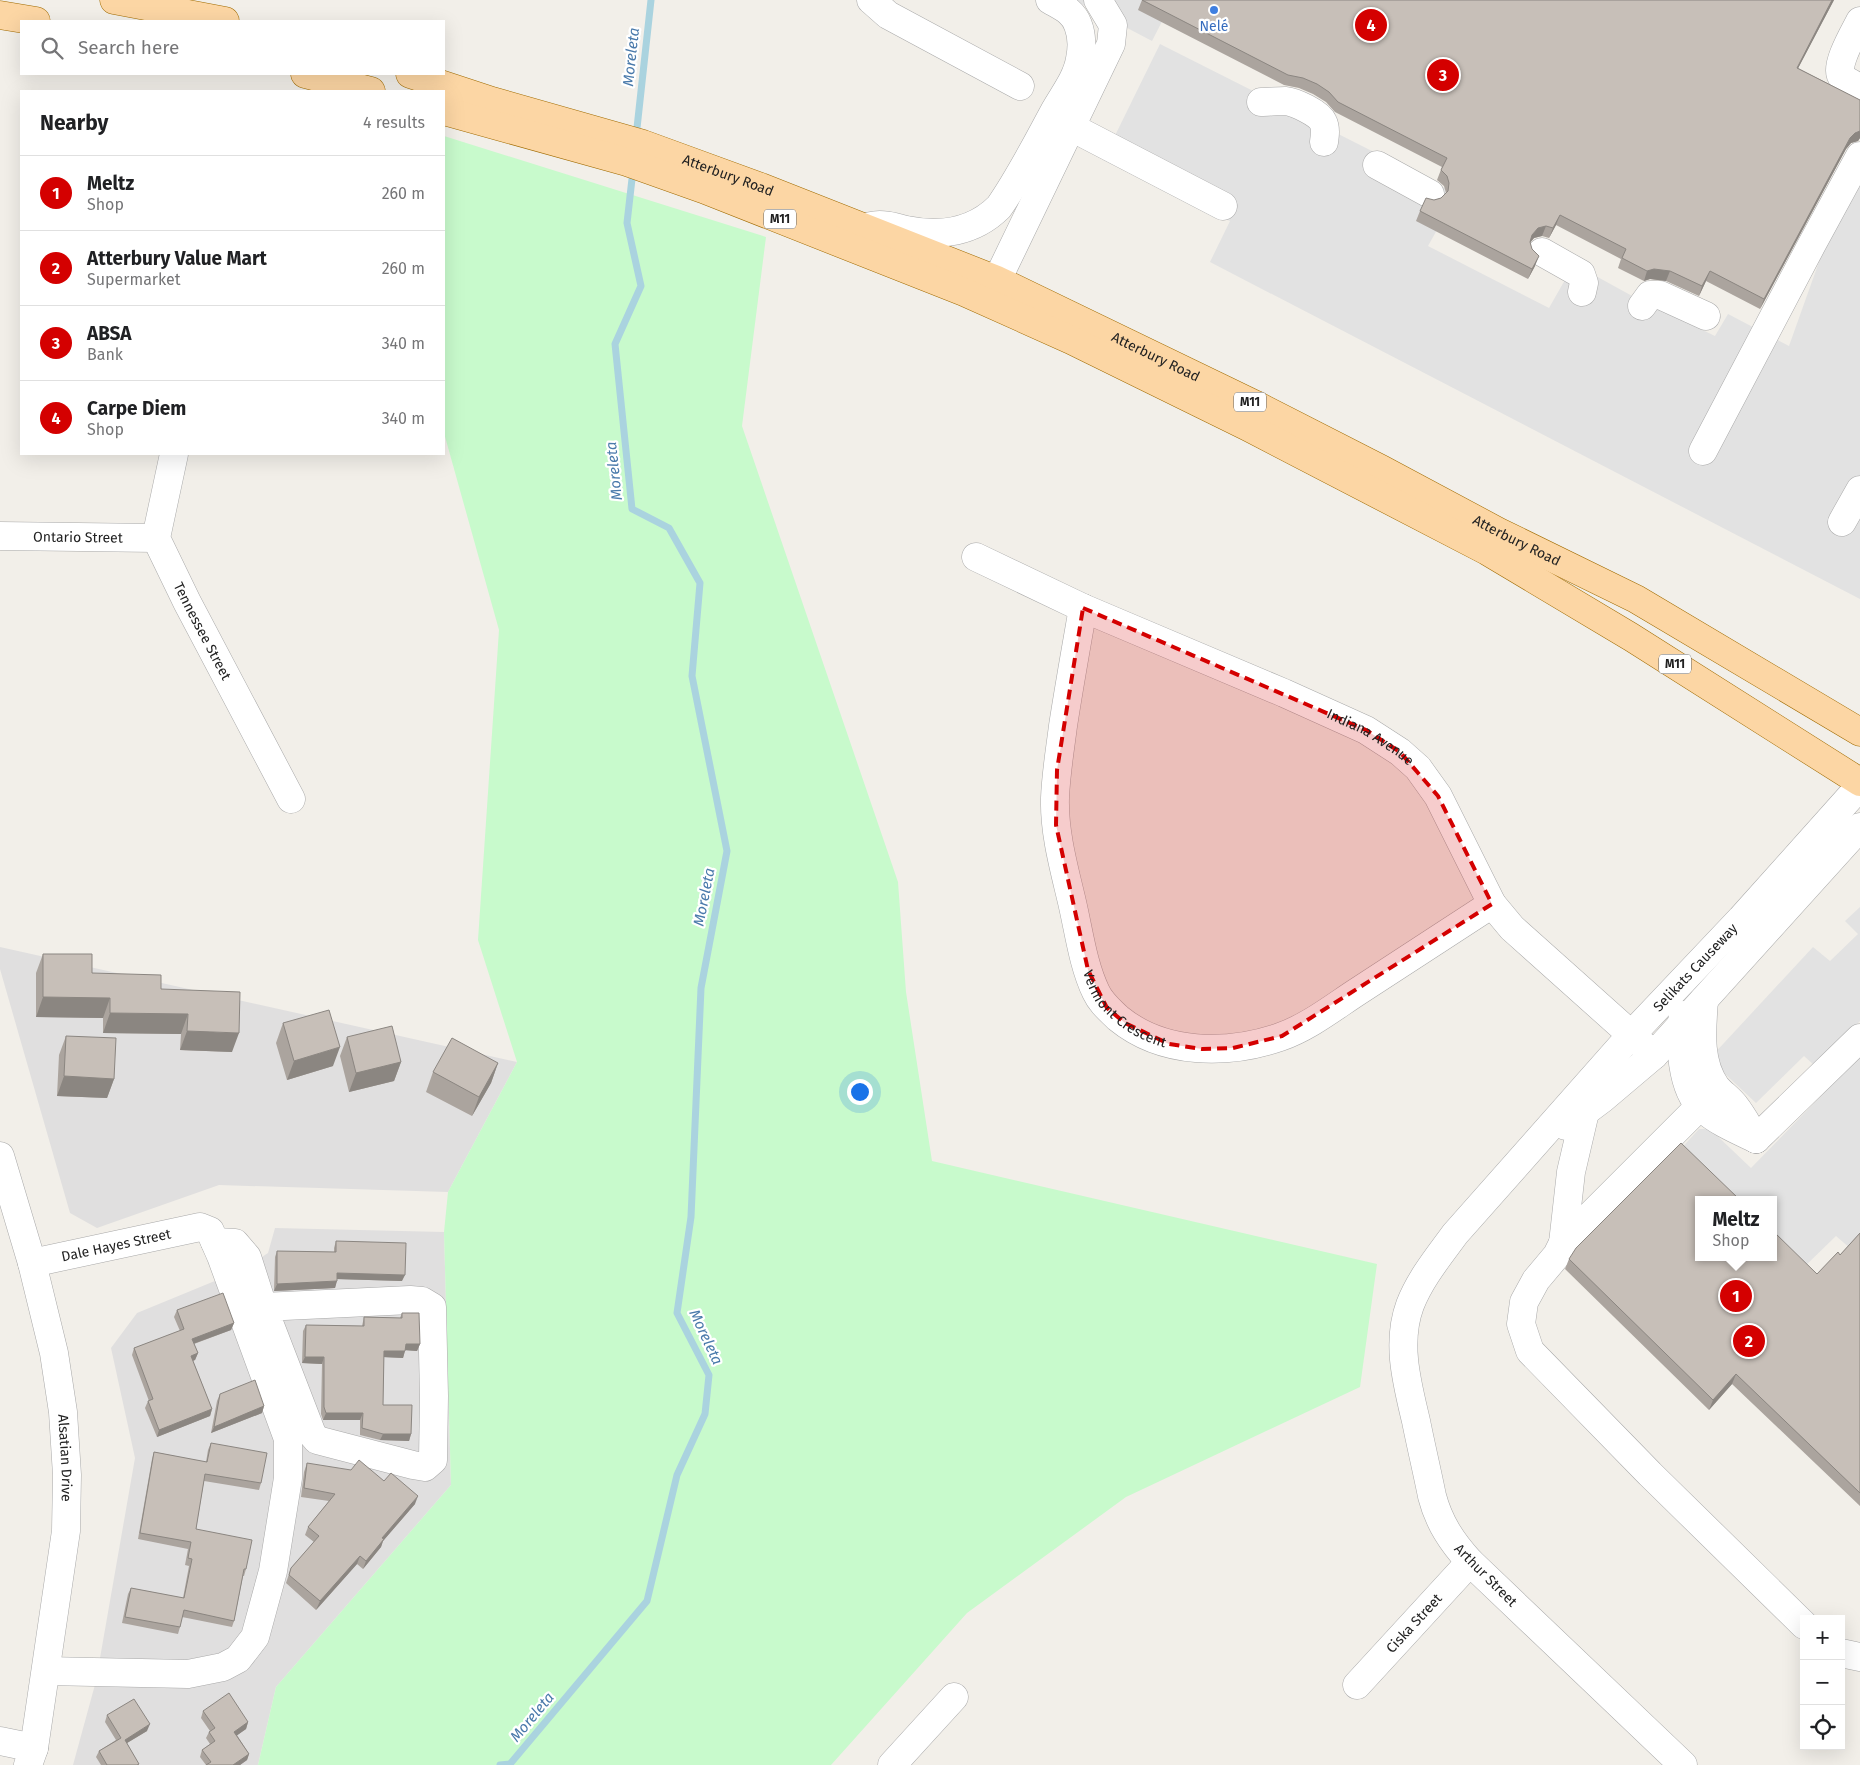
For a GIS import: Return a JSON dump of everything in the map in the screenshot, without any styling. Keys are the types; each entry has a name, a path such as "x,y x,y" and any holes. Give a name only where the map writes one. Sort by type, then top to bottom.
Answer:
{"main road":[{"path":"114,0 220,20"},
{"path":"0,15 30,20"},
{"path":"309,75 367,90"},
{"name":"Atterbury Road","path":"413,75 492,101 627,162 705,179 862,239 991,291 1254,404 1499,532 1636,599 1860,732"},
{"name":"Atterbury Road","path":"445,111 557,132"},
{"name":"Atterbury Road","path":"991,291 1071,340 1248,427 1487,551 1631,637 1860,782"}],"street":[{"path":"871,0 888,15 1020,86"},
{"path":"991,291 1061,123 1081,58 1079,27 1075,17 1070,11 1050,0"},
{"path":"862,239 880,224 923,233 948,232 961,230 990,216 1061,123 1111,44 1113,25 1098,0"},
{"path":"1860,21 1842,59 1840,72 1842,77 1860,88"},
{"path":"1260,102 1285,101 1299,105 1320,117 1325,131 1324,142"},
{"path":"1061,123 1223,206"},
{"path":"1703,451 1860,156"},
{"path":"1377,165 1430,194"},
{"path":"1542,252 1581,274 1584,283 1582,292"},
{"path":"1642,306 1650,296 1660,296 1706,316"},
{"path":"156,538 174,455"},
{"path":"1842,522 1860,490"},
{"name":"Ontario Street","path":"0,536 156,538"},
{"name":"Tennessee Street","path":"156,538 187,602 291,799"},
{"name":"Indiana Avenue","path":"976,557 1083,608 1284,693 1366,730 1400,752 1418,768 1438,796 1492,904 1512,928 1654,1055"},
{"name":"Vermont Crescent","path":"1083,608 1057,770 1056,825 1088,970 1097,994 1107,1008 1125,1023 1143,1034 1169,1044 1202,1049 1233,1048 1282,1036 1328,1011 1492,904"},
{"name":"Selikats Causeway","path":"1414,1294 1436,1259 1455,1234 1632,1034 1741,919 1860,786"},
{"name":"Selikats Causeway","path":"1529,1150 1584,1112 1654,1055 1860,827"},
{"path":"1689,974 1681,1023 1681,1053 1687,1080 1700,1106 1718,1121 1756,1139"},
{"path":"1704,1000 1701,1032 1702,1049 1709,1071 1716,1086 1735,1106 1756,1139"},
{"path":"1756,1139 1860,1038"},
{"path":"1700,1106 1563,1243 1557,1255 1536,1280 1524,1302 1521,1324 1530,1351 1650,1474 1800,1621"},
{"path":"1563,1243 1571,1172 1584,1112"},
{"name":"Alsatian Drive","path":"0,1156 32,1263 54,1353 63,1412 68,1475 66,1531 46,1671 31,1757"},
{"path":"208,1234 235,1243 247,1257 264,1306 312,1434 317,1440 413,1465 425,1467 432,1460 434,1396 432,1307 422,1302 410,1300 264,1306"},
{"path":"46,1671 188,1674 223,1667 238,1659 255,1636 273,1571 288,1478 289,1446 288,1439 208,1234"},
{"name":"Dale Hayes Street","path":"32,1263 208,1234"},
{"name":"Arthur Street","path":"1414,1294 1405,1323 1403,1352 1410,1396 1436,1510 1446,1532 1470,1562 1683,1765"},
{"name":"Ciska Street","path":"1357,1685 1470,1562"},
{"path":"1845,1654 1860,1657"},
{"path":"892,1765 954,1697"},
{"path":"0,1740 31,1757"}],"highlighted area":[{"path":"1083,608 1366,730 1400,752 1438,796 1492,904 1282,1036 1233,1048 1202,1049 1169,1044 1125,1023 1107,1008 1088,970 1056,825 1057,770"}],"shaded area":[{"path":"1074,0 1173,0 1152,41"},
{"path":"1160,44 1457,194 1428,246 1549,308 1574,264 1634,297 1715,336 1728,314 1789,346 1860,147 1860,599 1210,262 1230,221 1103,160"},
{"path":"1860,907 1860,1021 1815,1066 1804,1056 1756,1103 1723,1072 1711,1057 1813,947 1830,961 1858,934 1845,921"},
{"path":"0,947 517,1062 448,1192 219,1185 97,1228 70,1213 0,969"},
{"path":"1860,1056 1860,1240 1851,1249 1836,1236 1800,1271 1777,1249 1777,1196 1722,1196 1677,1153 1699,1129 1710,1129 1751,1168"},
{"path":"275,1228 444,1232 451,1485 276,1687 258,1765 73,1765 96,1681 135,1458 111,1348 137,1313 244,1269 268,1253"}],"green space":[{"path":"445,136 766,237 742,426 898,882 906,992 932,1161 1377,1264 1360,1387 1126,1497 967,1613 831,1765 258,1765 276,1687 451,1485 444,1232 448,1192 517,1062 478,940 499,630 445,437"}],"building":[{"path":"1142,0 1832,0 1797,68 1860,100 1860,131 1850,138 1764,299 1710,271 1702,286 1670,271 1654,269 1647,271 1622,258 1626,249 1560,215 1553,228 1546,226 1538,228 1532,235 1530,242 1532,249 1539,256 1532,269 1420,211 1426,198 1434,200 1441,198 1448,191 1449,183 1447,176 1441,170 1447,158 1338,102 1329,92 1317,84 1303,78 1288,75"},
{"path":"43,954 92,954 92,973 161,975 161,989 240,992 239,1033 187,1031 188,1014 110,1013 110,998 43,997"},
{"path":"329,1010 340,1047 294,1061 283,1023"},
{"path":"392,1026 401,1062 356,1073 347,1037"},
{"path":"66,1036 116,1038 114,1079 64,1076"},
{"path":"452,1038 498,1063 479,1097 433,1072"},
{"path":"1681,1143 1736,1196 1695,1196 1695,1261 1777,1261 1777,1235 1817,1274 1838,1252 1840,1255 1860,1233 1860,1493 1736,1374 1713,1400 1569,1259 1576,1248"},
{"path":"336,1241 406,1243 405,1275 337,1273 337,1281 277,1284 277,1251 336,1252"},
{"path":"223,1293 234,1323 192,1339 198,1353 191,1356 212,1409 159,1430 148,1401 153,1399 134,1348 184,1329 177,1310"},
{"path":"402,1313 419,1313 420,1344 406,1344 405,1351 384,1351 383,1405 412,1405 411,1434 383,1434 362,1428 363,1413 326,1413 324,1407 324,1357 305,1357 306,1325 364,1326 364,1317 402,1318"},
{"path":"255,1380 264,1406 214,1427 220,1394"},
{"path":"211,1443 267,1453 261,1483 205,1474 196,1529 252,1540 246,1569 244,1569 234,1621 184,1610 180,1627 125,1617 131,1588 184,1598 192,1559 188,1558 191,1542 140,1533 154,1452 207,1462"},
{"path":"359,1460 384,1481 391,1473 418,1496 382,1538 384,1539 366,1561 360,1556 320,1601 289,1575 291,1568 319,1536 308,1527 335,1494 304,1488 307,1463 351,1470"},
{"path":"229,1693 248,1722 234,1732 249,1754 233,1765 206,1765 211,1762 202,1750 215,1741 209,1732 215,1728 203,1711"},
{"path":"134,1699 150,1724 125,1740 139,1764 107,1765 99,1751 121,1738 107,1715"}],"waterway":[{"name":"Moreleta","path":"636,137 651,0"},
{"name":"Moreleta","path":"500,1765 510,1764 647,1601 677,1475 705,1414 709,1375 677,1313 691,1217 701,988 727,851 692,676 700,583 669,528 632,509 615,344 641,286 627,223 633,170"}],"place":[{"name":"Nelé","path":"1214,10"},
{"name":"Carpe Diem","path":"1371,25"},
{"name":"ABSA","path":"1443,75"},
{"name":"Meltz","path":"1736,1296"},
{"name":"Atterbury Value Mart","path":"1749,1341"}]}
